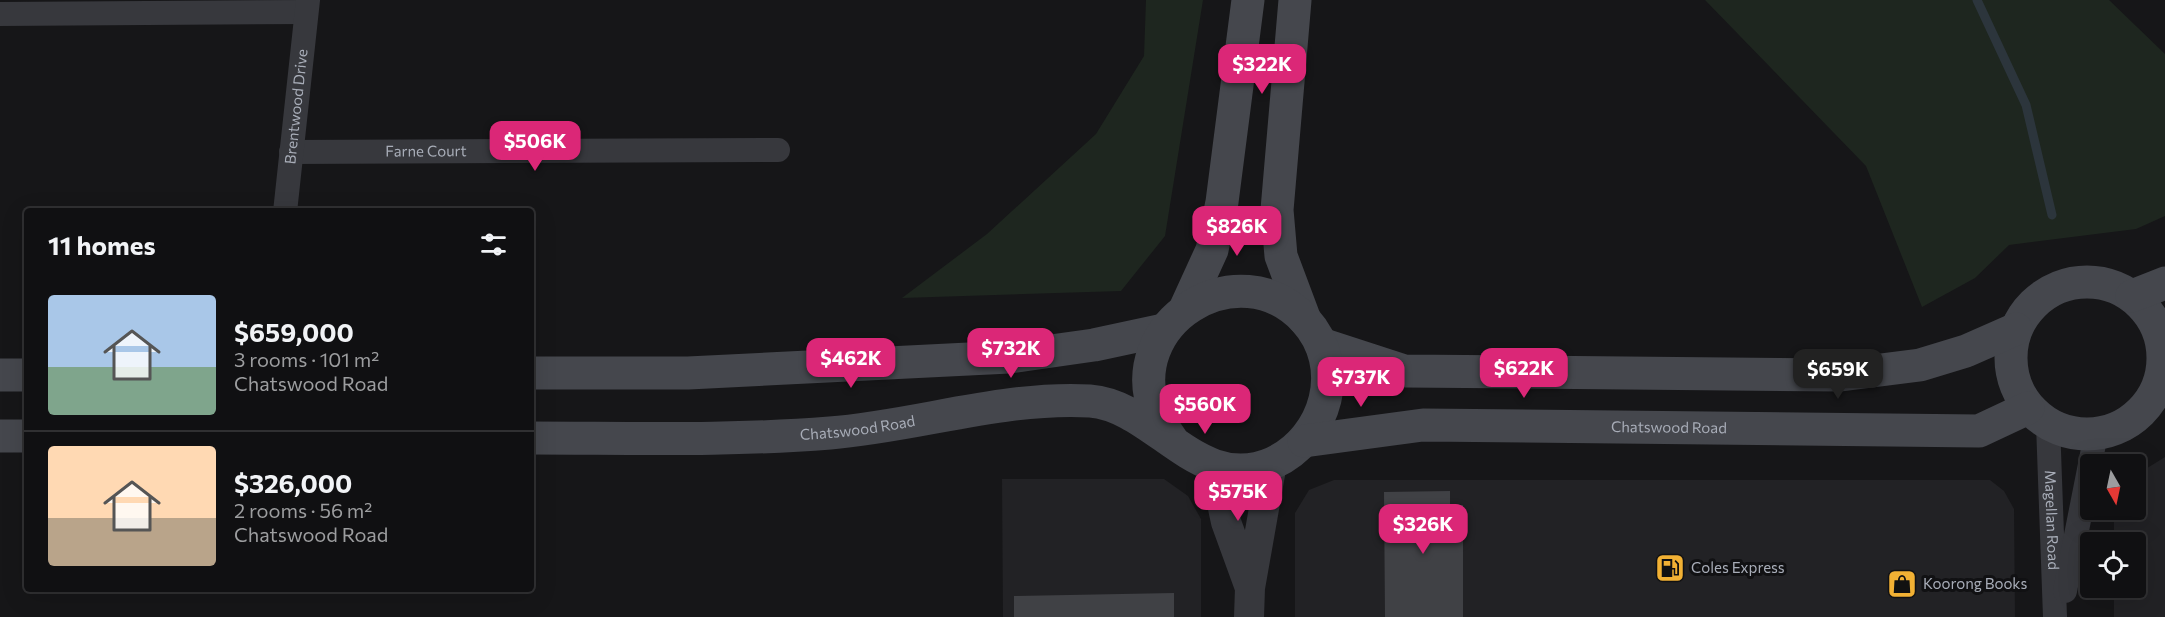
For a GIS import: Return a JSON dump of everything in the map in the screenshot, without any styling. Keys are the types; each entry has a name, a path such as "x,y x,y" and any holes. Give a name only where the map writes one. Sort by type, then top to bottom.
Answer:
{"main road":[{"name":"Chatswood Road","path":"1172,440 1156,416 1149,387 1152,357 1212,250 1222,202 1248,0"},
{"name":"Chatswood Road","path":"534,438 689,438 831,433 930,420 1002,405 1053,399 1109,403 1172,440 1191,456 1214,466 1243,469 1272,463 1304,441 1319,420 1328,395 1328,369 1281,256 1277,210 1295,0"},
{"path":"2093,282 2107,284 2132,296 2149,313 2163,340 2162,375 2158,401 2115,430 2096,434 2071,433 2038,416 2017,390 2011,370 2010,349 2016,329 2026,311 2041,297 2066,284 2093,282"},
{"path":"2132,296 2165,283"},
{"path":"534,373 688,373 1009,357 1094,345 1175,319 1214,294 1247,291 1279,300 1313,332 1404,371 1841,375 1920,365 1966,351 2016,329"},
{"path":"0,375 24,375"},
{"name":"Chatswood Road","path":"1304,441 1424,425 1979,431 2038,416"},
{"path":"0,436 24,436"}],"street":[{"path":"0,14 307,6"},
{"name":"Brentwood Drive","path":"285,208 307,6"},
{"name":"Farne Court","path":"291,152 778,150"},
{"name":"Magellan Road","path":"2038,416 2055,617"},
{"name":"Magellan Road","path":"2060,617 2096,434"},
{"path":"1249,603 1272,463"},
{"path":"1214,466 1226,522 1249,603"}],"shaded area":[{"path":"1146,0 1203,0 1165,236 1121,291 902,298 987,234 1096,134 1144,56"},
{"path":"1705,0 2109,0 2165,54 2165,216 2136,229 2009,245 1975,278 1922,307 1866,166"},
{"path":"2165,457 2165,617 2114,617 2114,598 2146,598 2146,532 2114,532 2114,520 2146,520 2146,469"},
{"path":"1002,479 1164,479 1188,496 1201,519 1201,617 1003,617"},
{"path":"1334,480 1990,480 2004,491 2014,509 2015,617 1295,617 1295,513 1309,490"}],"building":[{"path":"1450,491 1450,505 1463,505 1463,617 1385,617 1384,492"},
{"path":"1174,593 1174,617 1014,617 1014,596"}],"waterway":[{"path":"1977,0 2026,105 2052,215"}],"place":[{"name":"Coles Express","path":"1670,568"},
{"name":"Koorong Books","path":"1902,584"}]}
